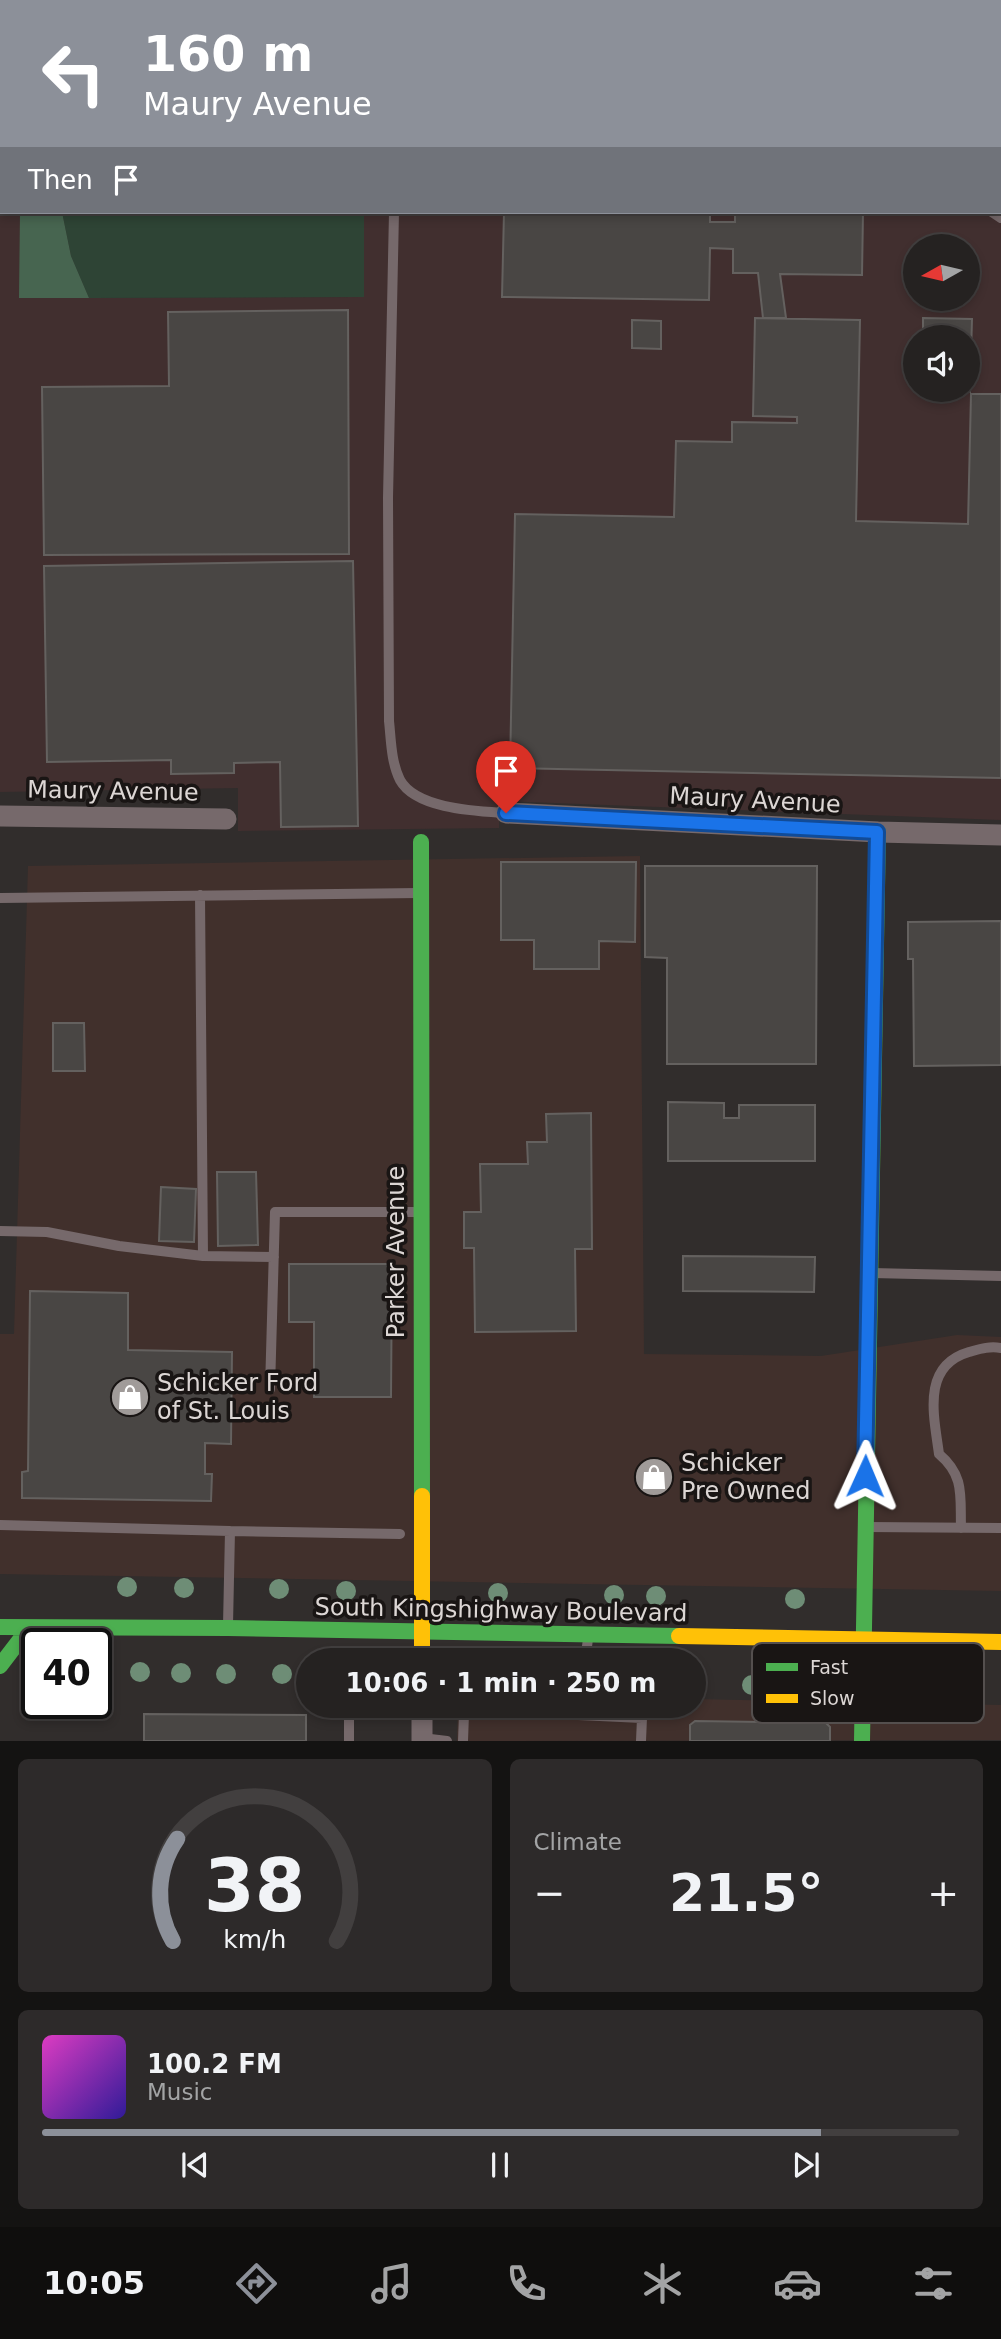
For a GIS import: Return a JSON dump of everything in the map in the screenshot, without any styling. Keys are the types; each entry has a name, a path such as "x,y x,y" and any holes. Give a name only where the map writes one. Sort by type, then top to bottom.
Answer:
{"street":[{"name":"Maury Avenue","path":"506,813 877,832 1001,835"},
{"name":"Maury Avenue","path":"0,817 226,819"},
{"path":"862,1643 877,832"},
{"name":"Parker Avenue","path":"421,842 422,1648"},
{"name":"South Kingshighway Boulevard","path":"0,1627 29,1628"},
{"name":"South Kingshighway Boulevard","path":"112,1628 1001,1642"},
{"path":"0,1666 21,1638"},
{"path":"422,1718 422,1739"},
{"path":"862,1723 862,1741"}],"lane":[{"path":"394,214 388,498 389,721 393,757 400,781 415,795 446,806 506,813"},
{"path":"0,898 422,893"},
{"path":"200,895 203,1256"},
{"path":"271,1389 275,1212 422,1212"},
{"path":"0,1231 47,1232 118,1246 203,1256 274,1257"},
{"path":"869,1273 1001,1276"},
{"path":"961,1528 957,1474 951,1464 939,1454 933,1410 936,1380 946,1363 964,1353 989,1346 1001,1348"},
{"path":"0,1525 400,1534"},
{"path":"864,1527 1001,1528"},
{"path":"228,1628 230,1531"},
{"path":"587,1648 589,1635"},
{"path":"349,1718 349,1741"},
{"path":"463,1741 464,1718"},
{"path":"641,1741 642,1718"},
{"path":"422,1739 447,1741"}],"shaded area":[{"path":"0,214 20,214 20,298 363,297 364,214 1001,214 1001,820 499,801 499,828 238,831 238,788 0,792"},
{"path":"640,856 644,1354 821,1356 957,1335 1001,1337 1001,1591 0,1574 0,1334 14,1334 28,866"},
{"path":"706,1699 752,1700 752,1723 984,1723 984,1705 1001,1705 1001,1740 457,1741 458,1718 706,1718"}],"green space":[{"path":"20,214 62,214 71,256 89,298 19,298"},
{"path":"62,214 364,214 364,297 89,298 71,256"}],"building":[{"path":"504,214 710,214 710,222 735,222 735,214 863,214 862,275 780,274 786,318 763,318 758,273 733,273 733,249 710,248 709,300 502,297"},
{"path":"348,310 349,554 44,555 42,387 169,386 168,312"},
{"path":"755,318 860,320 856,521 968,524 971,402 980,402 980,394 1001,394 1001,778 510,768 515,514 674,517 676,441 732,442 732,422 797,423 797,417 753,416"},
{"path":"923,318 972,319 972,325 923,325"},
{"path":"632,320 661,321 661,349 632,348"},
{"path":"353,561 358,826 281,827 280,762 234,763 234,773 171,774 171,760 47,762 44,566"},
{"path":"501,862 636,862 635,942 599,941 599,969 534,969 534,940 501,940"},
{"path":"645,866 817,866 816,1064 667,1064 667,958 645,957"},
{"path":"1001,921 1001,1065 914,1066 913,959 908,959 908,922"},
{"path":"53,1023 84,1023 85,1071 53,1071"},
{"path":"668,1102 724,1103 724,1118 739,1118 739,1105 815,1105 815,1161 668,1161"},
{"path":"591,1113 592,1249 575,1249 576,1331 475,1332 474,1248 464,1248 464,1212 481,1212 480,1164 528,1164 527,1142 547,1142 546,1114"},
{"path":"217,1172 256,1172 258,1245 218,1246"},
{"path":"161,1187 196,1189 194,1242 159,1241"},
{"path":"683,1256 815,1257 814,1292 683,1291"},
{"path":"289,1264 392,1264 391,1397 314,1397 314,1322 289,1322"},
{"name":"Schicker Ford of St. Louis","path":"30,1291 128,1293 128,1350 232,1352 231,1444 205,1443 205,1474 212,1474 211,1501 22,1498 22,1472 28,1471"},
{"path":"144,1714 296,1715 296,1718 306,1718 306,1741 144,1741"},
{"path":"695,1721 826,1723 830,1727 830,1741 690,1741 690,1725"}],"traffic: fast":[{"path":"864,1643 878,832"},
{"path":"421,842 422,1496"},
{"path":"0,1627 679,1636"},
{"path":"0,1666 21,1638"},
{"path":"862,1723 862,1741"}],"traffic: slow":[{"path":"422,1496 422,1648"},
{"path":"679,1636 1001,1642"}],"place":[{"name":"Schicker Ford of St. Louis","path":"130,1397"},
{"name":"Schicker Pre Owned","path":"654,1477"}],"route":[{"path":"506,813 877,832 865,1476"}]}
